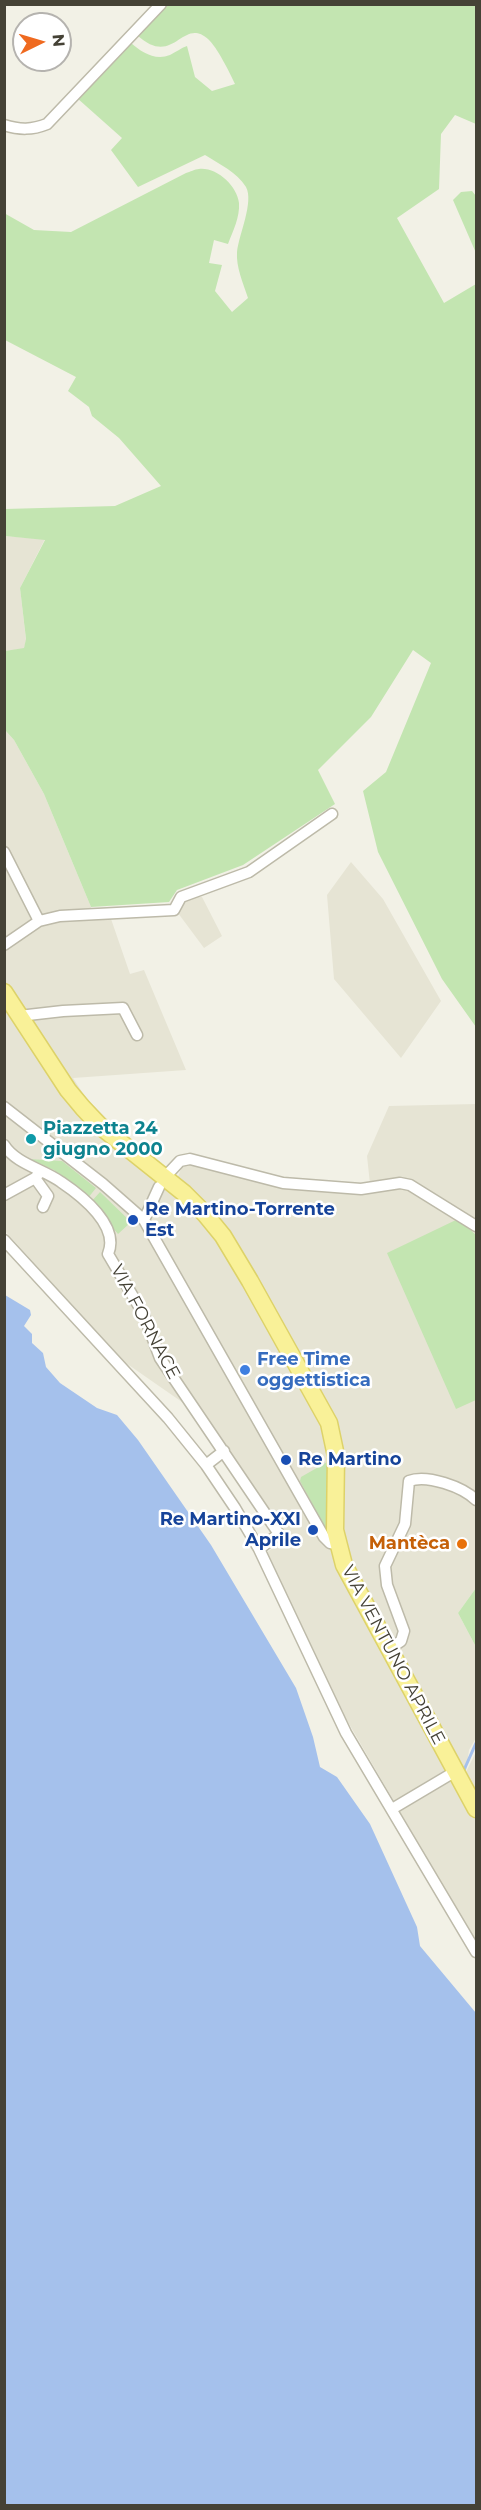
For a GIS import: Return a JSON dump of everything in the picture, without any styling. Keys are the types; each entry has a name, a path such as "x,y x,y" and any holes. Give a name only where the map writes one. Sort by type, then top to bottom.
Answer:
{"main road":[{"name":"VIA VENTUNO APRILE","path":"4,992 82,1108 162,1182 205,1214 223,1236 324,1411 333,1435 336,1456 334,1513 337,1544 351,1581 477,1809"}],"street":[{"path":"4,125 20,129 35,129 47,124 161,4"},
{"path":"4,945 39,921 69,915 174,910 181,897 249,872 332,814"},
{"path":"4,852 39,921"},
{"path":"19,1016 123,1008 138,1035"},
{"path":"4,1107 103,1184 144,1220 324,1537 330,1543 337,1544"},
{"name":"VIA FORNACE","path":"4,1145 8,1158 38,1174 62,1182 86,1203 111,1234 111,1247 108,1254 144,1315 160,1358 279,1534 259,1549"},
{"path":"144,1220 162,1182 180,1161 190,1159 283,1183 361,1189 400,1183 410,1185 477,1226"},
{"path":"4,1195 38,1174 48,1196 43,1207"},
{"path":"4,1240 168,1418 206,1465 259,1549 346,1733 477,1952"},
{"path":"206,1465 224,1451"},
{"path":"389,1649 401,1641 404,1631 387,1585 385,1566 405,1524 409,1481 417,1478 438,1481 471,1495 477,1500"},
{"path":"392,1809 459,1776"}],"shaded area":[{"path":"4,536 45,539 20,588 26,640 24,649 5,651"},
{"path":"5,730 14,740 44,794 91,907 93,919 110,916 130,974 144,970 186,1070 73,1078 86,1098 105,1117 177,1179 183,1164 194,1162 283,1187 371,1193 367,1156 389,1106 476,1104 476,1588 458,1613 476,1647 476,1738 469,1750 466,1772 476,1752 476,1943 337,1703 266,1553 285,1539 205,1418 123,1361 5,1231"},
{"path":"351,862 383,899 441,1001 401,1058 334,979 327,895"},
{"path":"187,897 202,897 222,936 204,948 178,913"}],"green space":[{"path":"168,5 476,5 476,124 455,115 441,134 439,189 397,218 444,303 476,284 476,1027 442,979 378,852 363,791 386,772 431,663 413,650 371,717 318,770 335,804 243,865 177,890 169,902 91,907 44,794 14,740 5,730 5,651 24,648 26,639 20,588 45,540 5,536 5,509 115,506 161,486 119,438 92,416 89,407 68,391 76,377 5,340 4,213 34,230 71,232 186,173 196,169 213,171 230,184 239,203 237,219 228,244 214,240 209,263 222,265 215,291 232,312 248,298 240,275 237,252 248,193 238,177 205,155 138,187 111,150 122,138 77,98 131,43 144,52 159,57 170,55 187,46 195,77 212,91 235,84 215,48 208,39 199,34 191,33 169,45 160,47 150,44 137,35"},
{"path":"472,191 476,196 476,253 453,200 461,192"},
{"path":"28,1159 62,1161 96,1188 88,1198 54,1170"},
{"path":"100,1192 131,1222 118,1234 91,1202"},
{"path":"458,1219 476,1235 476,1400 456,1409 387,1253"},
{"path":"329,1461 326,1510 328,1528 325,1528 300,1481 301,1477"},
{"path":"476,1588 476,1647 458,1613"}],"water":[{"path":"5,1295 30,1310 31,1315 24,1326 32,1334 32,1343 43,1353 46,1367 60,1383 97,1408 117,1415 138,1440 211,1545 296,1688 313,1737 320,1767 337,1777 370,1824 417,1927 420,1946 476,2013 476,2505 5,2505"}],"waterway":[{"path":"464,1770 476,1743"}],"place":[{"name":"Piazzetta 24 giugno 2000","path":"31,1139"},
{"name":"Re Martino-Torrente Est","path":"133,1220"},
{"name":"Free Time oggettistica","path":"245,1370"},
{"name":"Re Martino","path":"286,1460"},
{"name":"Re Martino-XXI Aprile","path":"313,1530"},
{"name":"Mantèca","path":"462,1544"}]}
